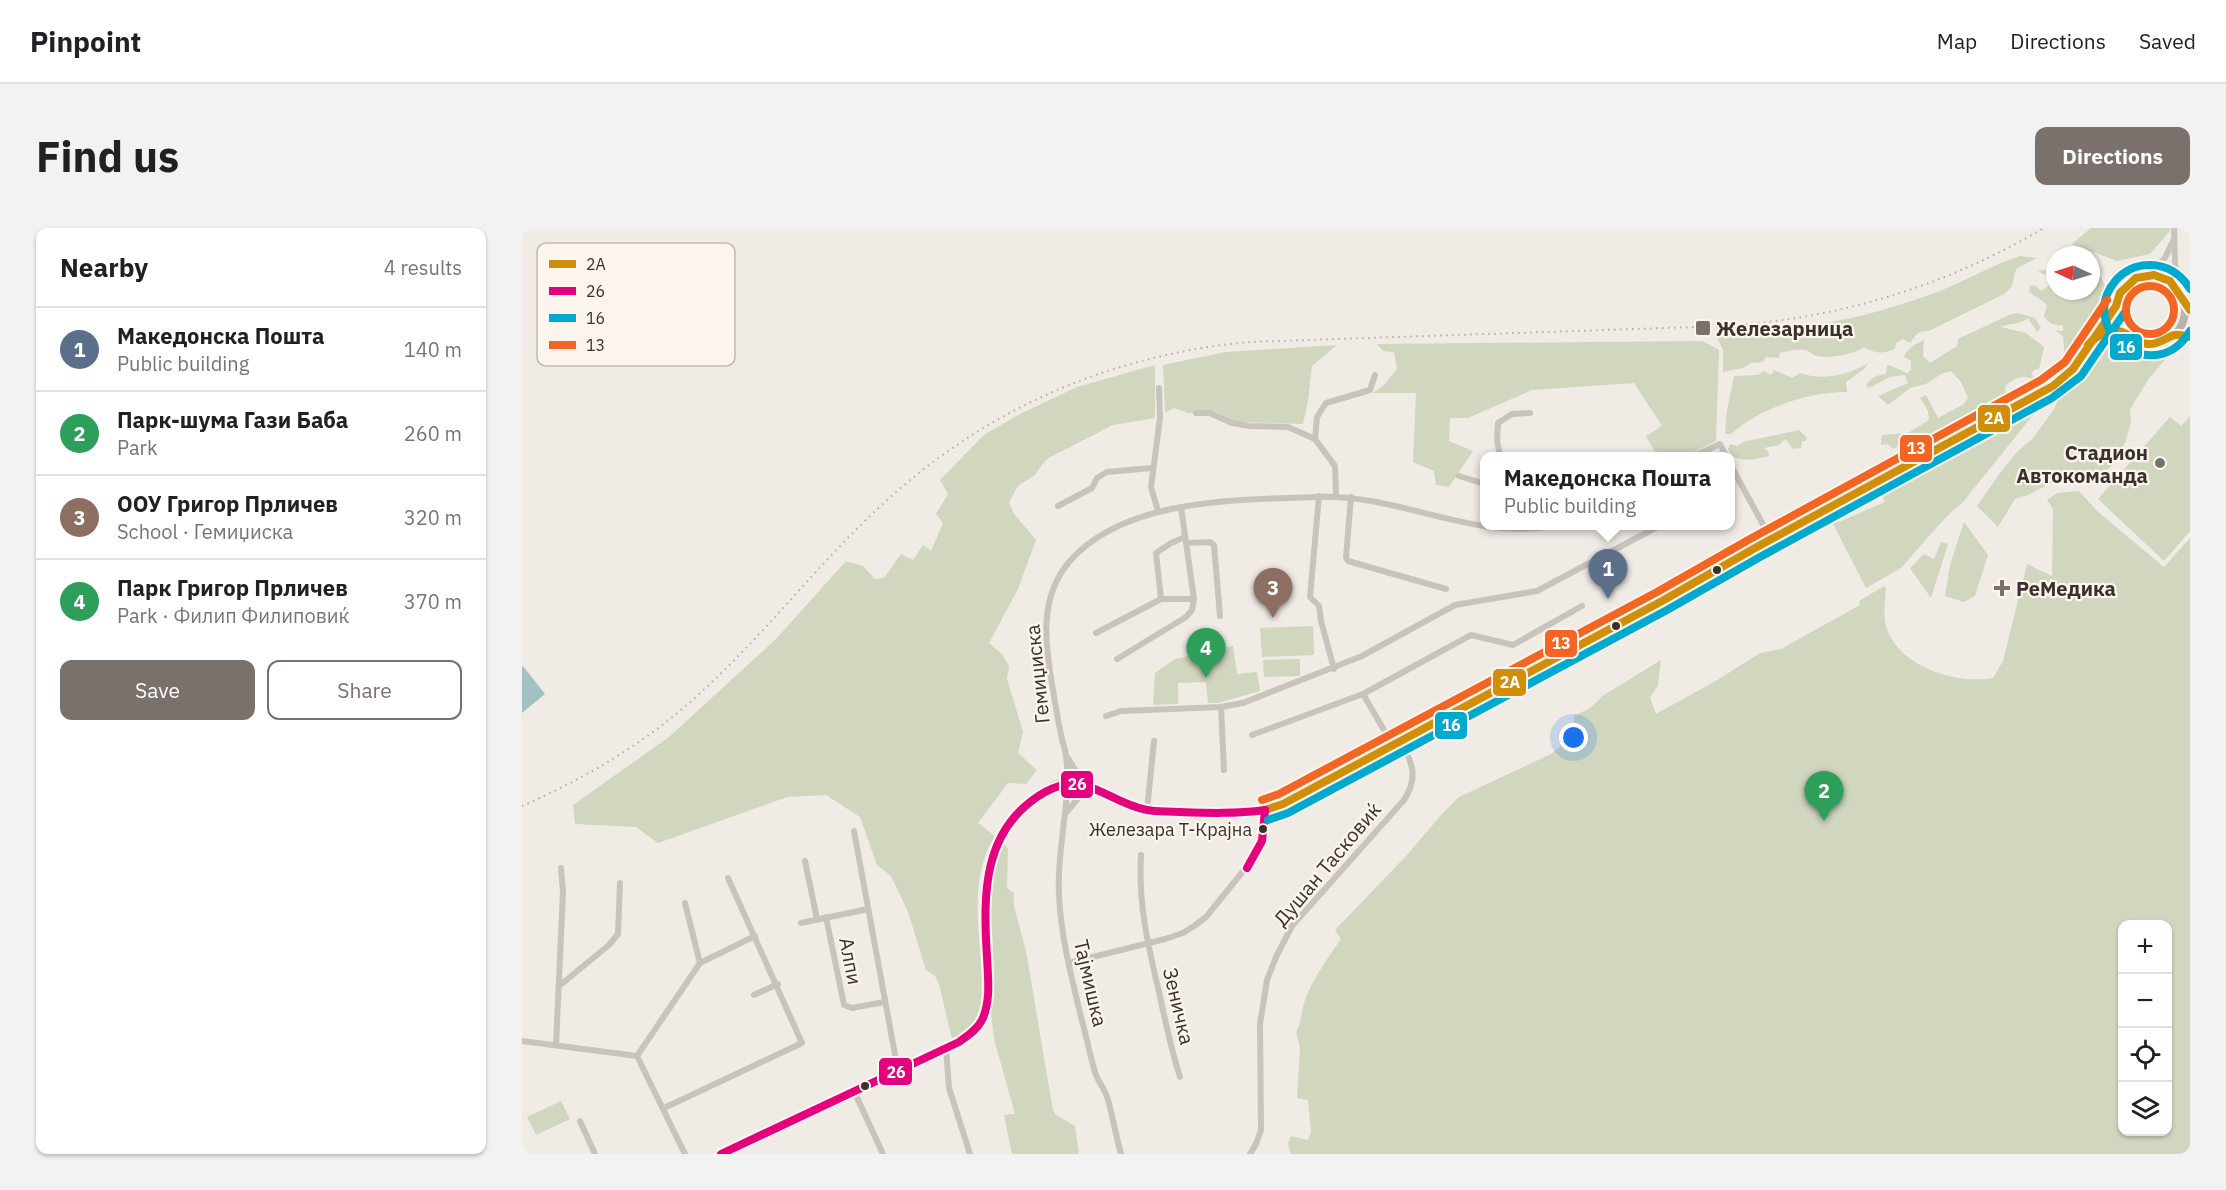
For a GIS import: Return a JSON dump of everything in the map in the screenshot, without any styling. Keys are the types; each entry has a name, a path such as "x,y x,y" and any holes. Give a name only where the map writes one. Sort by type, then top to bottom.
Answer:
{"street":[{"path":"2148,275 2165,258 2174,231"},
{"path":"2174,231 2178,290 2187,307 2183,321 2175,335 2167,341 2148,345 2130,339 2123,332 2117,320 2116,306 2118,297 2125,286 2136,278 2148,275 2165,279 2178,290"},
{"path":"721,1154 946,1048 974,1030 984,1013 988,976 984,886 992,854 1007,826 1021,810 1058,784 1066,782 1090,786 1128,806 1146,810 1217,813 1265,810 1283,804 1662,601 1771,539 2053,386 2073,369 2116,306"},
{"path":"2091,342 2104,332 2123,332"},
{"path":"2175,335 2190,337"},
{"path":"1336,496 1335,466 1316,439 1315,427 1322,407 1326,403 1370,390 1374,375"},
{"path":"1158,511 1151,487 1160,418 1159,388"},
{"path":"1499,452 1498,423 1512,414 1530,412"},
{"path":"1196,413 1210,413 1232,423 1249,426 1288,427 1316,439"},
{"path":"1703,452 1720,444 1724,452"},
{"path":"1058,506 1092,488 1101,474 1152,468"},
{"path":"1735,474 1771,539"},
{"path":"1459,476 1480,482"},
{"path":"1735,485 1739,483"},
{"path":"1319,496 1310,597 1319,606 1334,669"},
{"name":"Гемиџиска","path":"1066,782 1066,754 1060,732 1046,640 1045,623 1050,596 1060,573 1081,550 1122,524 1158,511 1181,507 1336,496 1386,502 1466,524 1480,525"},
{"path":"1351,497 1346,557 1348,561 1446,589"},
{"path":"1117,659 1186,617 1192,610 1194,599 1181,507"},
{"path":"1106,716 1121,711 1221,707 1243,703 1334,669 1371,652 1455,605 1537,591 1650,530"},
{"path":"1161,598 1156,553 1171,543 1186,540 1210,542 1214,545 1220,616"},
{"path":"1096,633 1161,598 1194,599"},
{"path":"1252,735 1363,694 1471,635 1512,645 1582,606"},
{"name":"Душан Тасковиќ","path":"1250,1154 1261,1130 1260,1024 1267,980 1292,926 1404,800 1411,789 1414,777 1413,770 1397,742 1363,694"},
{"path":"1221,707 1224,770"},
{"path":"1146,810 1154,741"},
{"path":"1066,754 1073,767 1090,786"},
{"name":"Тајмишка","path":"1066,782 1058,890 1061,923 1096,1076 1107,1096 1121,1154"},
{"path":"1065,814 1090,786"},
{"path":"1069,963 1184,933 1206,917 1257,854 1266,831 1265,810"},
{"name":"Алпи","path":"854,831 898,1071"},
{"name":"Зеничка","path":"1140,855 1141,907 1170,1043 1180,1077"},
{"name":"Алпи","path":"805,861 817,919"},
{"path":"556,1046 563,892 561,868"},
{"path":"664,1108 802,1043 778,984 728,878"},
{"path":"559,986 609,945 618,934 620,883"},
{"path":"685,903 700,963"},
{"name":"Алпи","path":"801,923 868,909"},
{"name":"Алпи","path":"826,917 844,1006 852,1008 884,1002"},
{"path":"637,1056 700,963 755,936"},
{"path":"754,994 778,984"},
{"path":"522,1041 637,1056"},
{"path":"946,1048 949,1089 970,1154"},
{"path":"637,1056 686,1154"},
{"path":"854,1091 883,1154"},
{"path":"580,1121 595,1154"}],"green space":[{"path":"2091,228 2170,228 2170,231 2150,254 2117,261 2100,255 2100,246 2072,244"},
{"path":"2020,256 2037,258 2016,269 2012,286 2006,293 1929,331 1920,332 1910,343 1903,339 1896,343 1895,349 1880,353 1864,347 1849,354 1828,357 1817,356 1806,350 1792,350 1780,353 1779,358 1766,357 1763,362 1751,363 1743,368 1723,372 1723,350 1716,336 1716,330 1723,330 1723,333 1778,330 1861,316 1940,291"},
{"path":"2046,270 2046,276 2038,271"},
{"path":"2100,276 2107,295 2102,314 2096,318 2091,330 2081,339 2076,355 2069,361 2068,369 2055,376 2049,367 2052,364 2053,368 2064,359 2063,336 2055,330 2063,331 2063,326 2054,325 2048,321 2044,316 2047,306 2029,292 2030,286 2035,285 2041,291 2046,288 2046,300 2100,300"},
{"path":"2018,313 2035,318 2041,328 2037,332 2028,318 2001,327 2026,333 2044,347 2039,369 2034,370 2031,374 2038,380 2037,388 2026,392 2015,390 2032,379 2021,377 2014,379 2005,386 2006,395 2001,398 2001,402 1988,408 1983,417 1963,421 1958,434 1885,475 1879,475 1881,465 1885,463 1887,467 1892,466 1896,458 1915,446 1913,443 1904,444 1893,449 1888,444 1881,445 1882,435 1908,433 1929,420 1928,411 1920,398 1926,395 1938,418 1964,404 1968,398 1961,382 1951,371 1941,374 1926,384 1910,388 1888,405 1878,396 1908,383 1905,375 1890,377 1869,388 1866,385 1868,382 1886,374 1887,365 1907,373 1911,370 1911,361 1904,357 1905,354 1921,341 1924,340 1923,356 1930,363 1957,346 1958,339"},
{"path":"2110,338 2142,353 2163,351 2170,354 2150,377 2130,410 2131,422 2125,443 2110,468 2080,484 2053,482 2015,499 1998,527 1977,506 2016,453 2033,438 2055,408 2059,395 2083,366 2096,344 2102,339"},
{"path":"1702,341 1719,350 1716,441 1694,452 1655,452 1646,436 1662,426 1634,383 1532,390 1468,418 1450,418 1449,441 1473,451 1449,487 1436,485 1434,471 1413,462 1416,393 1373,393 1384,385 1397,369 1394,352 1383,351 1377,344"},
{"path":"1337,345 1312,366 1303,424 1236,422 1214,411 1188,413 1174,408 1165,413 1163,365 1226,352"},
{"path":"1868,363 1864,369 1846,382 1847,392 1816,395 1785,403 1756,416 1731,434 1725,434 1734,376 1758,375 1764,371 1771,375 1774,370 1792,378 1800,373 1826,377 1844,374"},
{"path":"1155,365 1155,418 1113,425 1050,457 1035,475 1018,486 1009,502 1014,514 1036,540 1018,589 989,643 1002,654 1009,666 1007,679 1023,732 1018,753 1037,770 1026,784 1008,783 978,823 995,836 985,855 978,896 981,1003 975,1020 963,1033 952,1039 939,984 935,976 926,970 908,912 891,876 877,865 860,817 826,795 787,797 658,843 636,827 575,824 573,805 669,737 776,639 846,561 863,566 875,579 884,578 901,554 913,560 923,545 931,551 943,523 936,514 948,494 940,480 985,434 1022,413 1077,387"},
{"path":"2037,401 2041,405 1963,502 1946,517 1901,568 1866,588 1828,514 1833,511 1839,522 1885,502 1879,489"},
{"name":"Стадион Автокоманда","path":"2190,416 2190,531 2164,561 2098,499 2170,417 2181,426"},
{"path":"1799,430 1807,438 1802,441 1801,448 1793,449 1785,439 1779,445 1764,448 1768,451 1769,456 1746,460 1735,457 1735,452 1730,452 1728,449 1730,444 1738,446 1743,442"},
{"path":"2079,491 2098,512 2164,567 2190,538 2190,1154 1291,1154 1288,1144 1291,1136 1308,1140 1311,1132 1308,1100 1297,1098 1300,1048 1296,1032 1309,992 1321,968 1341,939 1335,930 1459,797 1551,754 1573,736 1574,716 1590,708 1604,695 1661,660 1658,685 1650,698 1656,714 1760,653 1781,649 1860,605 1859,601 1884,586 1886,588 1884,612 1886,626 1892,640 1902,652 1930,670 1946,675 1962,678 1993,678 2003,661 2027,564 2052,576 2053,509 2047,500 2057,493"},
{"path":"1964,522 1988,555 1975,596 1964,602 1945,596 1950,565"},
{"path":"1941,542 1948,544 1931,598 1910,568 1924,554 1934,559"},
{"path":"1313,626 1314,655 1262,657 1260,628"},
{"path":"1233,646 1237,674 1257,672 1260,691 1218,703 1208,703 1206,682 1178,683 1178,704 1153,705 1155,673 1175,659"},
{"path":"1300,659 1300,676 1264,677 1263,660"},
{"path":"1003,842 1008,849 1007,888 1014,893 1014,906 1026,951 1053,1111 1075,1126 1079,1154 1012,1154 1004,1115 1015,1114 994,1039 991,1013 994,971 990,888 995,861"},
{"path":"561,1101 570,1119 536,1135 527,1117"}],"water":[{"path":"522,667 545,694 522,713"}],"railway":[{"path":"522,806 615,758 658,728 724,671 844,542 895,493 933,462 974,434 1015,410 1059,389 1104,372 1150,359 1248,342 1723,326 1808,316 1849,307 1929,283 2006,249 2044,228"}],"transit line":[{"name":"16","path":"2190,289 2178,275 2167,268 2155,265 2135,267 2116,280 2106,299 2105,317 2112,333 2124,346 2140,354 2158,355 2175,348 2190,331"},
{"name":"2A","path":"1265,810 1283,804 1662,601 2053,386 2073,369 2116,306 2120,293 2136,278 2154,275 2170,281 2190,310"},
{"name":"13","path":"2145,286 2155,286 2167,293 2174,305 2174,310 2174,315 2167,327 2155,334 2145,334 2130,323 2126,315 2126,305 2137,290 2145,286"},
{"name":"13","path":"1262,800 1279,794 1657,592 2041,380 2065,362 2107,300"},
{"name":"16","path":"1268,820 1288,813 1667,610 2052,398 2081,376 2125,312"},
{"name":"2A","path":"2088,345 2095,338 2113,331 2122,332 2144,344 2156,343 2175,335 2190,337"},
{"name":"26","path":"721,1154 959,1042 977,1027 985,1013 988,997 986,910 991,864 998,843 1009,824 1024,807 1045,792 1073,784 1085,786 1151,811 1222,813 1265,810"},
{"name":"26","path":"1247,868 1262,841 1265,810"}],"place":[{"name":"Железарница","path":"1703,328"},
{"name":"Стадион Автокоманда","path":"2160,463"},
{"name":"РеМедика","path":"2002,588"},
{"name":"Македонска Пошта","path":"1608,599"},
{"name":"ООУ Григор Прличев","path":"1273,618"},
{"name":"Парк Григор Прличев","path":"1206,678"},
{"name":"Парк-шума Гази Баба","path":"1824,821"},
{"name":"Железара Т-Крајна","path":"1263,829"}]}
